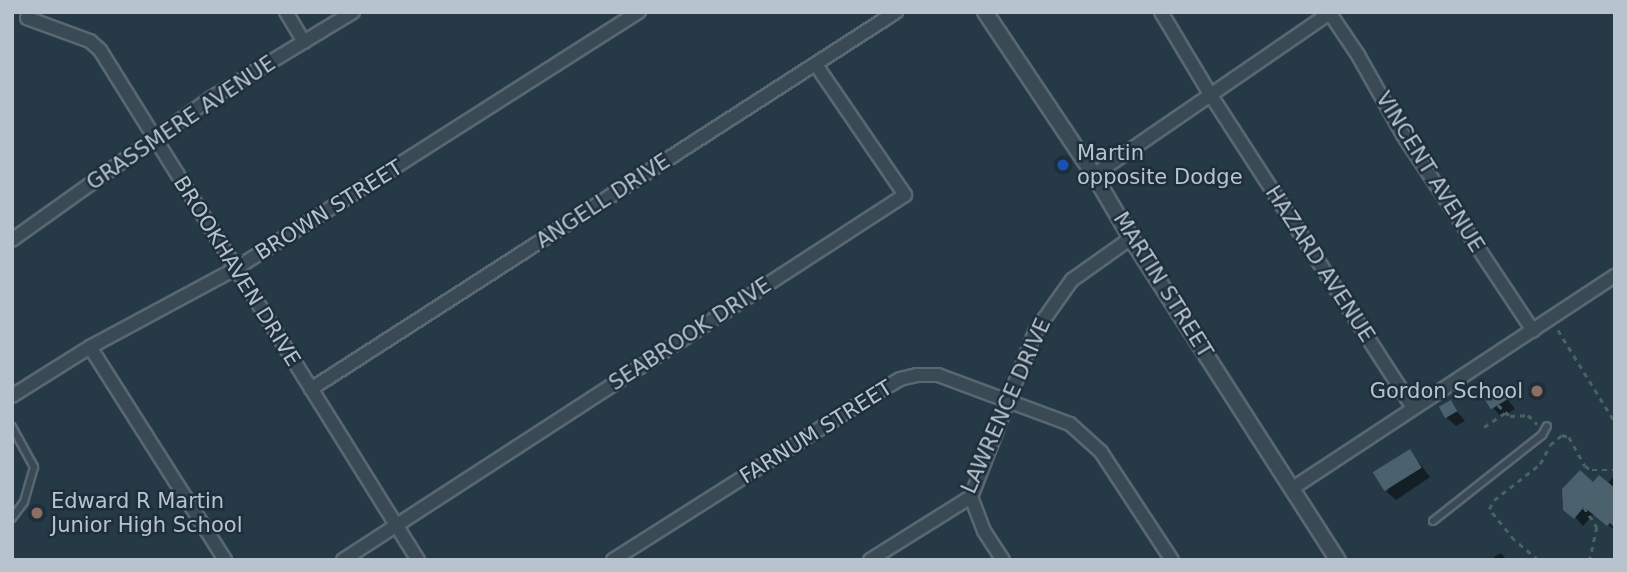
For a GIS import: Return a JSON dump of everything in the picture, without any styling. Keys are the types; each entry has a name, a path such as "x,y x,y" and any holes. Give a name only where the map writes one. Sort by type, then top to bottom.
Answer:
{"street":[{"path":"286,12 304,42"},
{"name":"GRASSMERE AVENUE","path":"12,240 153,138 353,12"},
{"name":"BROWN STREET","path":"12,396 90,347 235,269 639,12"},
{"name":"ANGELL DRIVE","path":"311,390 896,12"},
{"name":"MARTIN STREET","path":"985,12 1094,175 1131,238 1338,560"},
{"name":"HAZARD AVENUE","path":"1161,12 1210,94 1413,408"},
{"path":"1094,175 1330,13"},
{"name":"VINCENT AVENUE","path":"1330,13 1358,55 1403,135 1533,331"},
{"name":"BROOKHAVEN DRIVE","path":"27,18 90,41 100,50 418,560"},
{"name":"SEABROOK DRIVE","path":"343,560 905,195 816,65"},
{"name":"LAWRENCE DRIVE","path":"870,560 971,497 1035,332 1053,302 1072,280 1131,238"},
{"path":"1293,488 1615,276"},
{"path":"90,347 225,560"},
{"name":"FARNUM STREET","path":"613,560 900,379 937,375 1070,424 1101,452 1172,560"},
{"path":"971,497 985,531 1003,560"}],"lane":[{"path":"12,427 34,467 24,502 12,518"},
{"path":"1433,521 1546,428"}],"path":[{"path":"1546,322 1557,328 1570,346 1614,419"},
{"path":"1498,405 1505,413 1516,418 1528,415 1546,428"},
{"path":"1484,427 1505,413"},
{"path":"1538,560 1514,540 1489,509 1494,500 1539,464 1550,444 1562,435 1569,437 1585,466 1591,470 1615,470"},
{"path":"1584,507 1597,527 1590,560"}],"building":[{"path":"1501,388 1508,399 1491,410 1484,399"},
{"path":"1451,400 1457,411 1445,418 1439,407"},
{"path":"1410,449 1422,468 1384,491 1373,472"},
{"path":"1580,470 1593,482 1599,475 1615,488 1615,528 1610,523 1607,526 1584,507 1574,519 1563,510 1562,489"}],"place":[{"name":"Martin opposite Dodge","path":"1063,165"},
{"name":"Gordon School","path":"1537,391"},
{"name":"Edward R Martin Junior High School","path":"37,513"}]}
